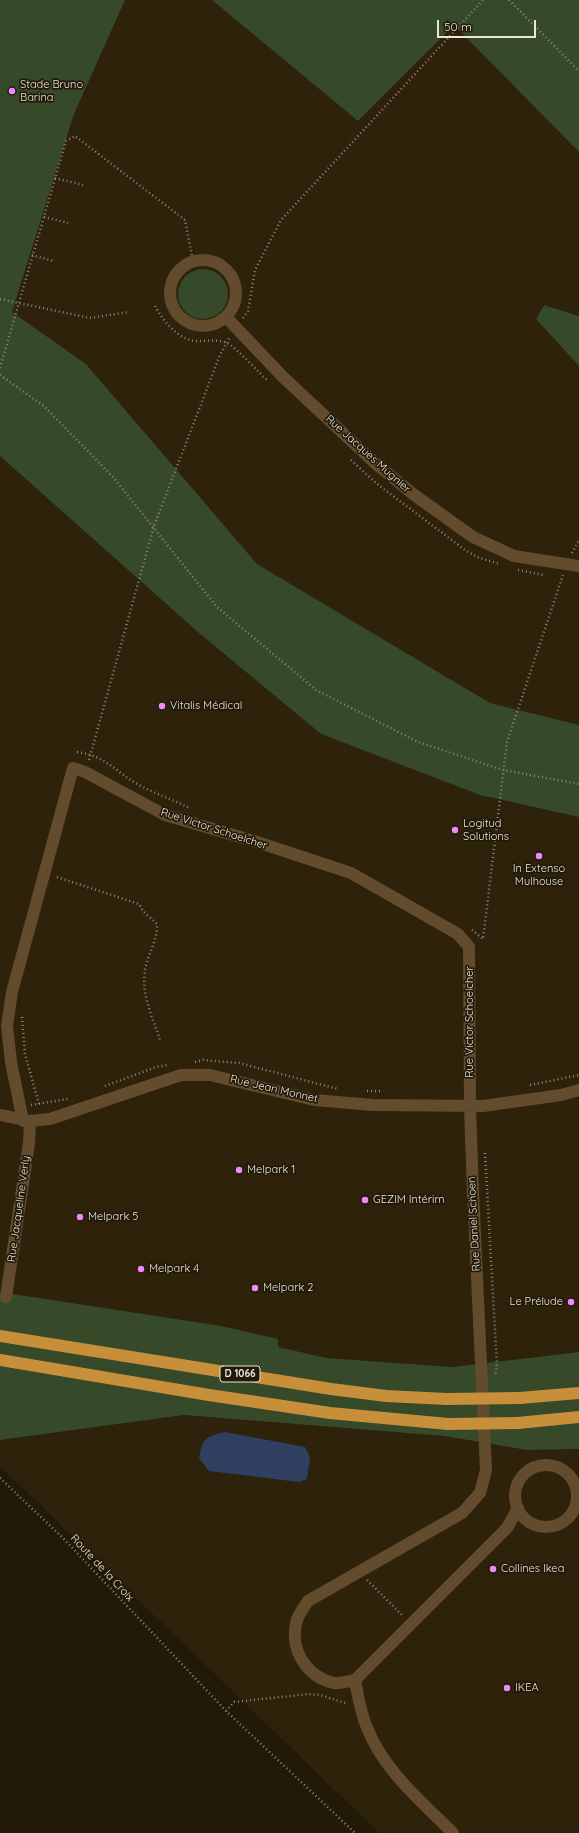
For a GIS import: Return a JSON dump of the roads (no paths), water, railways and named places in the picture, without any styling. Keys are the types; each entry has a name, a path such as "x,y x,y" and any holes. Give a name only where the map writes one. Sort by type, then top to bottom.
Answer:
{"highway":[{"name":"D 1066","path":"0,1336 331,1389 386,1396 447,1400 520,1398 579,1393"},
{"name":"D 1066","path":"0,1360 209,1395 330,1413 448,1424 518,1422 579,1417"}],"street":[{"path":"193,261 211,261 220,264 233,279 236,289 236,299 226,317 217,324 206,327 194,326 184,321 176,313 170,302 169,292 171,282 176,273 193,261"},
{"name":"Rue Jacques Mugnier","path":"226,317 284,377 375,463 413,494 473,537 514,556 579,566"},
{"name":"Rue Victor Schoelcher","path":"27,1121 11,1062 7,1026 12,992 73,768 85,772 165,815 254,841 351,873 458,934 469,947 470,1107"},
{"name":"Rue Jean Monnet","path":"0,1115 27,1121 50,1119 182,1075 210,1074 314,1100 373,1105 470,1107 518,1102 561,1095 579,1090"},
{"name":"Rue Daniel Schoen","path":"355,1680 335,1683 317,1676 305,1666 296,1647 294,1630 299,1615 308,1601 462,1513 480,1493 486,1470 470,1107"},
{"name":"Rue Jacqueline Verly","path":"6,1296 29,1143 27,1121"},
{"path":"548,1465 575,1475 575,1483 578,1492 576,1514 554,1526 539,1526 530,1522 523,1516 518,1508 515,1498 516,1489 526,1472 534,1467 548,1465"},
{"path":"453,1833 397,1777 380,1752 366,1726 355,1680 507,1528 518,1508"},
{"path":"507,1528 530,1522"}],"water":[{"path":"225,1432 305,1447 310,1457 307,1479 299,1482 209,1471 199,1458 202,1446 206,1439"}],"place":[{"name":"Stade Bruno Barina","path":"12,91"},
{"name":"Vitalis Médical","path":"162,706"},
{"name":"Logitud Solutions","path":"455,830"},
{"name":"In Extenso Mulhouse","path":"539,856"},
{"name":"Melpark 1","path":"239,1170"},
{"name":"GEZIM Intérim","path":"365,1200"},
{"name":"Melpark 5","path":"80,1217"},
{"name":"Melpark 4","path":"141,1269"},
{"name":"Melpark 2","path":"255,1288"},
{"name":"Le Prélude","path":"571,1302"},
{"name":"Collines Ikea","path":"493,1569"},
{"name":"IKEA","path":"507,1688"}]}
